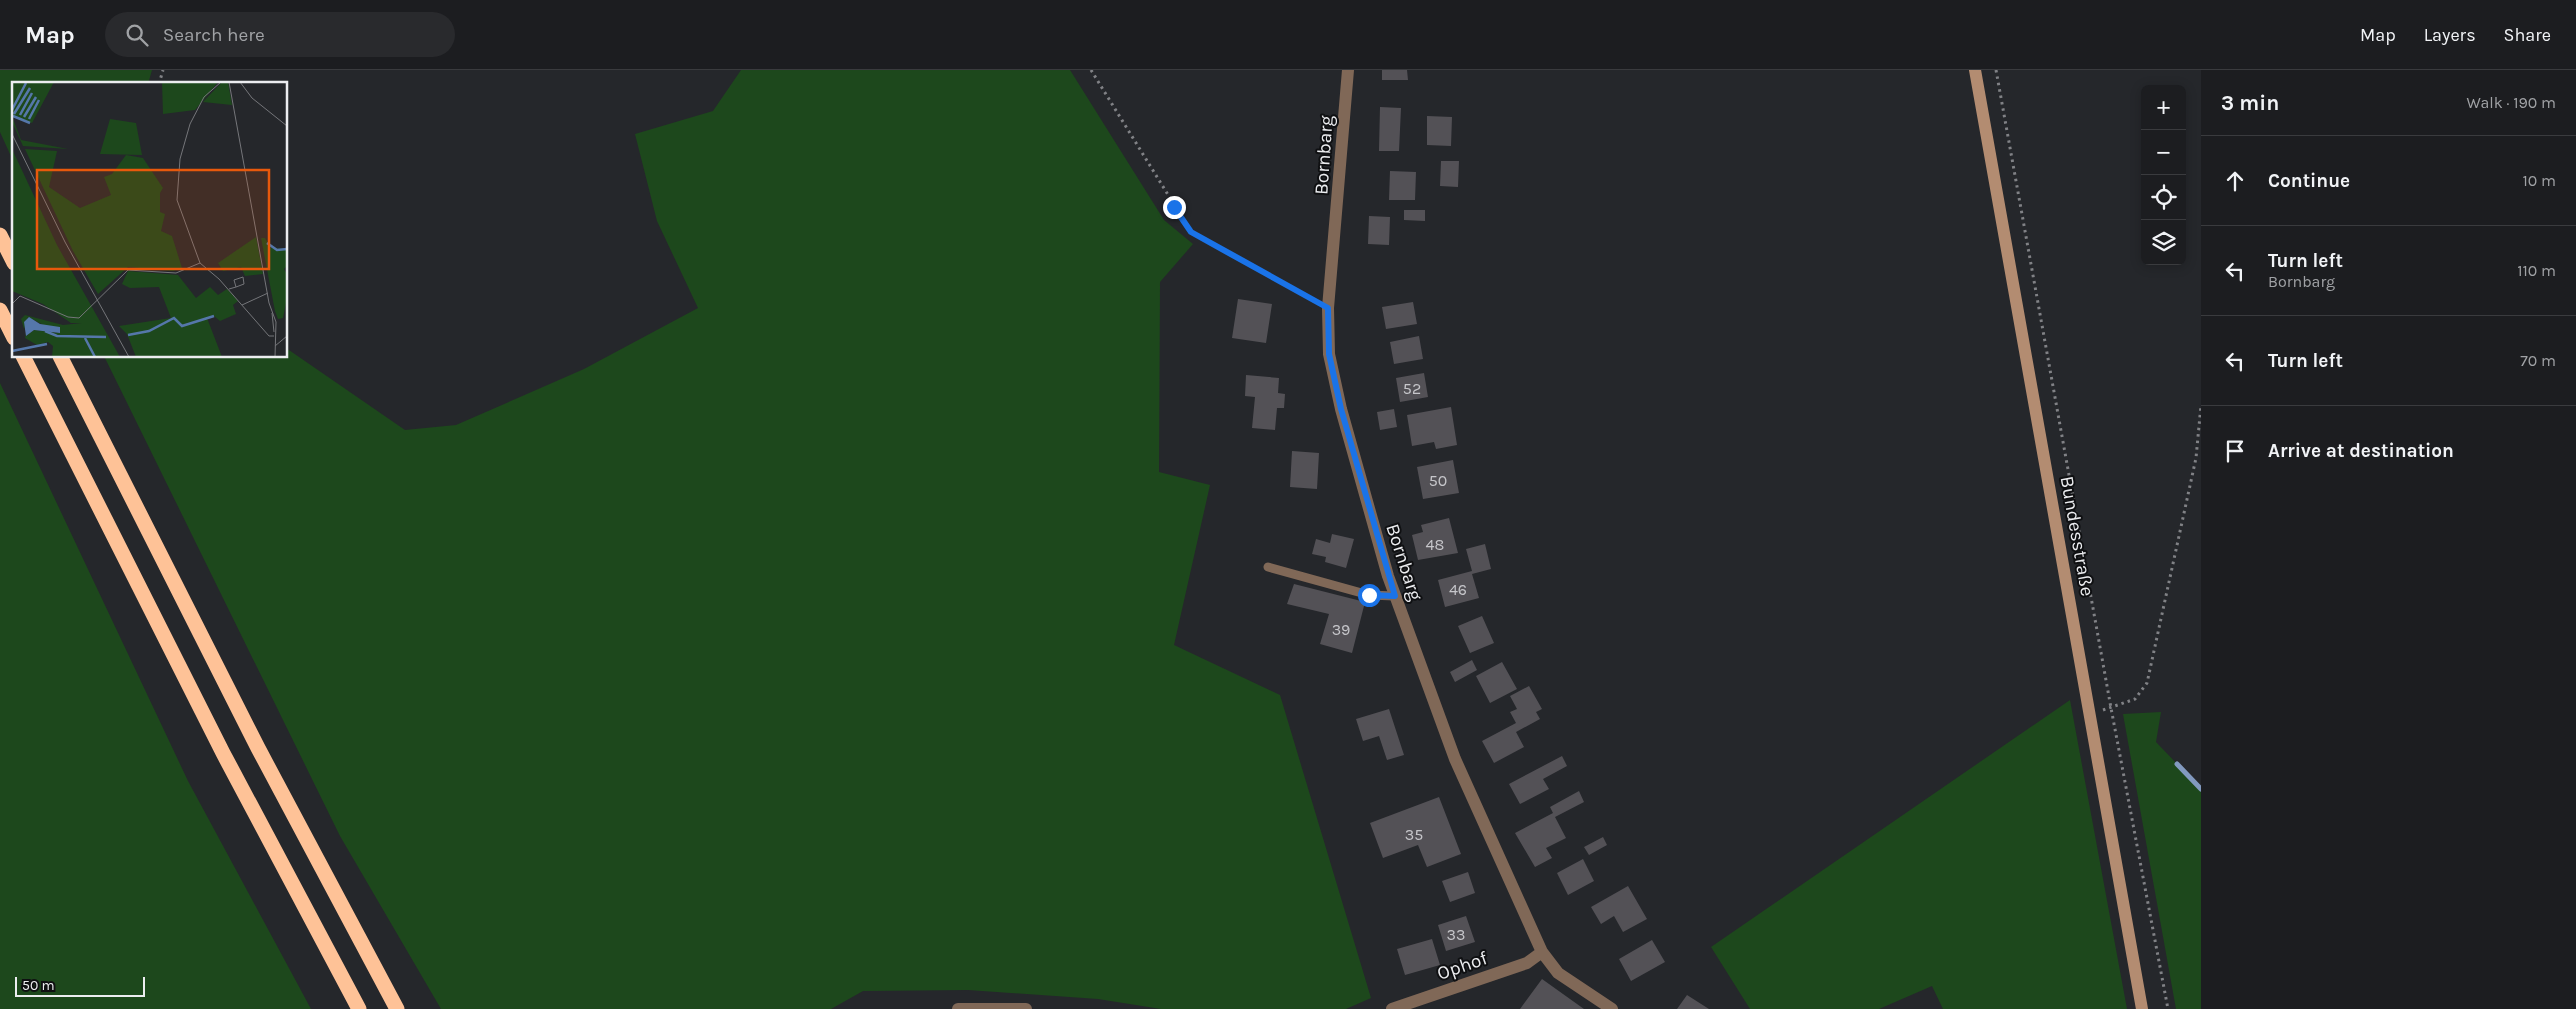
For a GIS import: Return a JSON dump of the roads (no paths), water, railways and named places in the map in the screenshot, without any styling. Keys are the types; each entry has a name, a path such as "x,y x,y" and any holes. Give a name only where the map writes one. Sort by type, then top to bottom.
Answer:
{"highway":[{"path":"0,235 12,260"},
{"path":"0,310 12,334"},
{"path":"24,358 223,753 359,1009"},
{"path":"61,358 258,748 397,1009"}],"street":[{"name":"Bornbarg","path":"1348,70 1328,308 1329,354 1341,409 1395,596 1455,760 1542,952 1558,972 1612,1009"},
{"name":"Bundesstraße","path":"1975,70 2142,1009"},
{"name":"Ophof","path":"1392,1009 1527,963 1542,952"},
{"path":"958,1009 1026,1009"}],"lane":[{"path":"1268,567 1369,595 1395,596"}],"waterway":[{"path":"2177,764 2201,789"}]}
